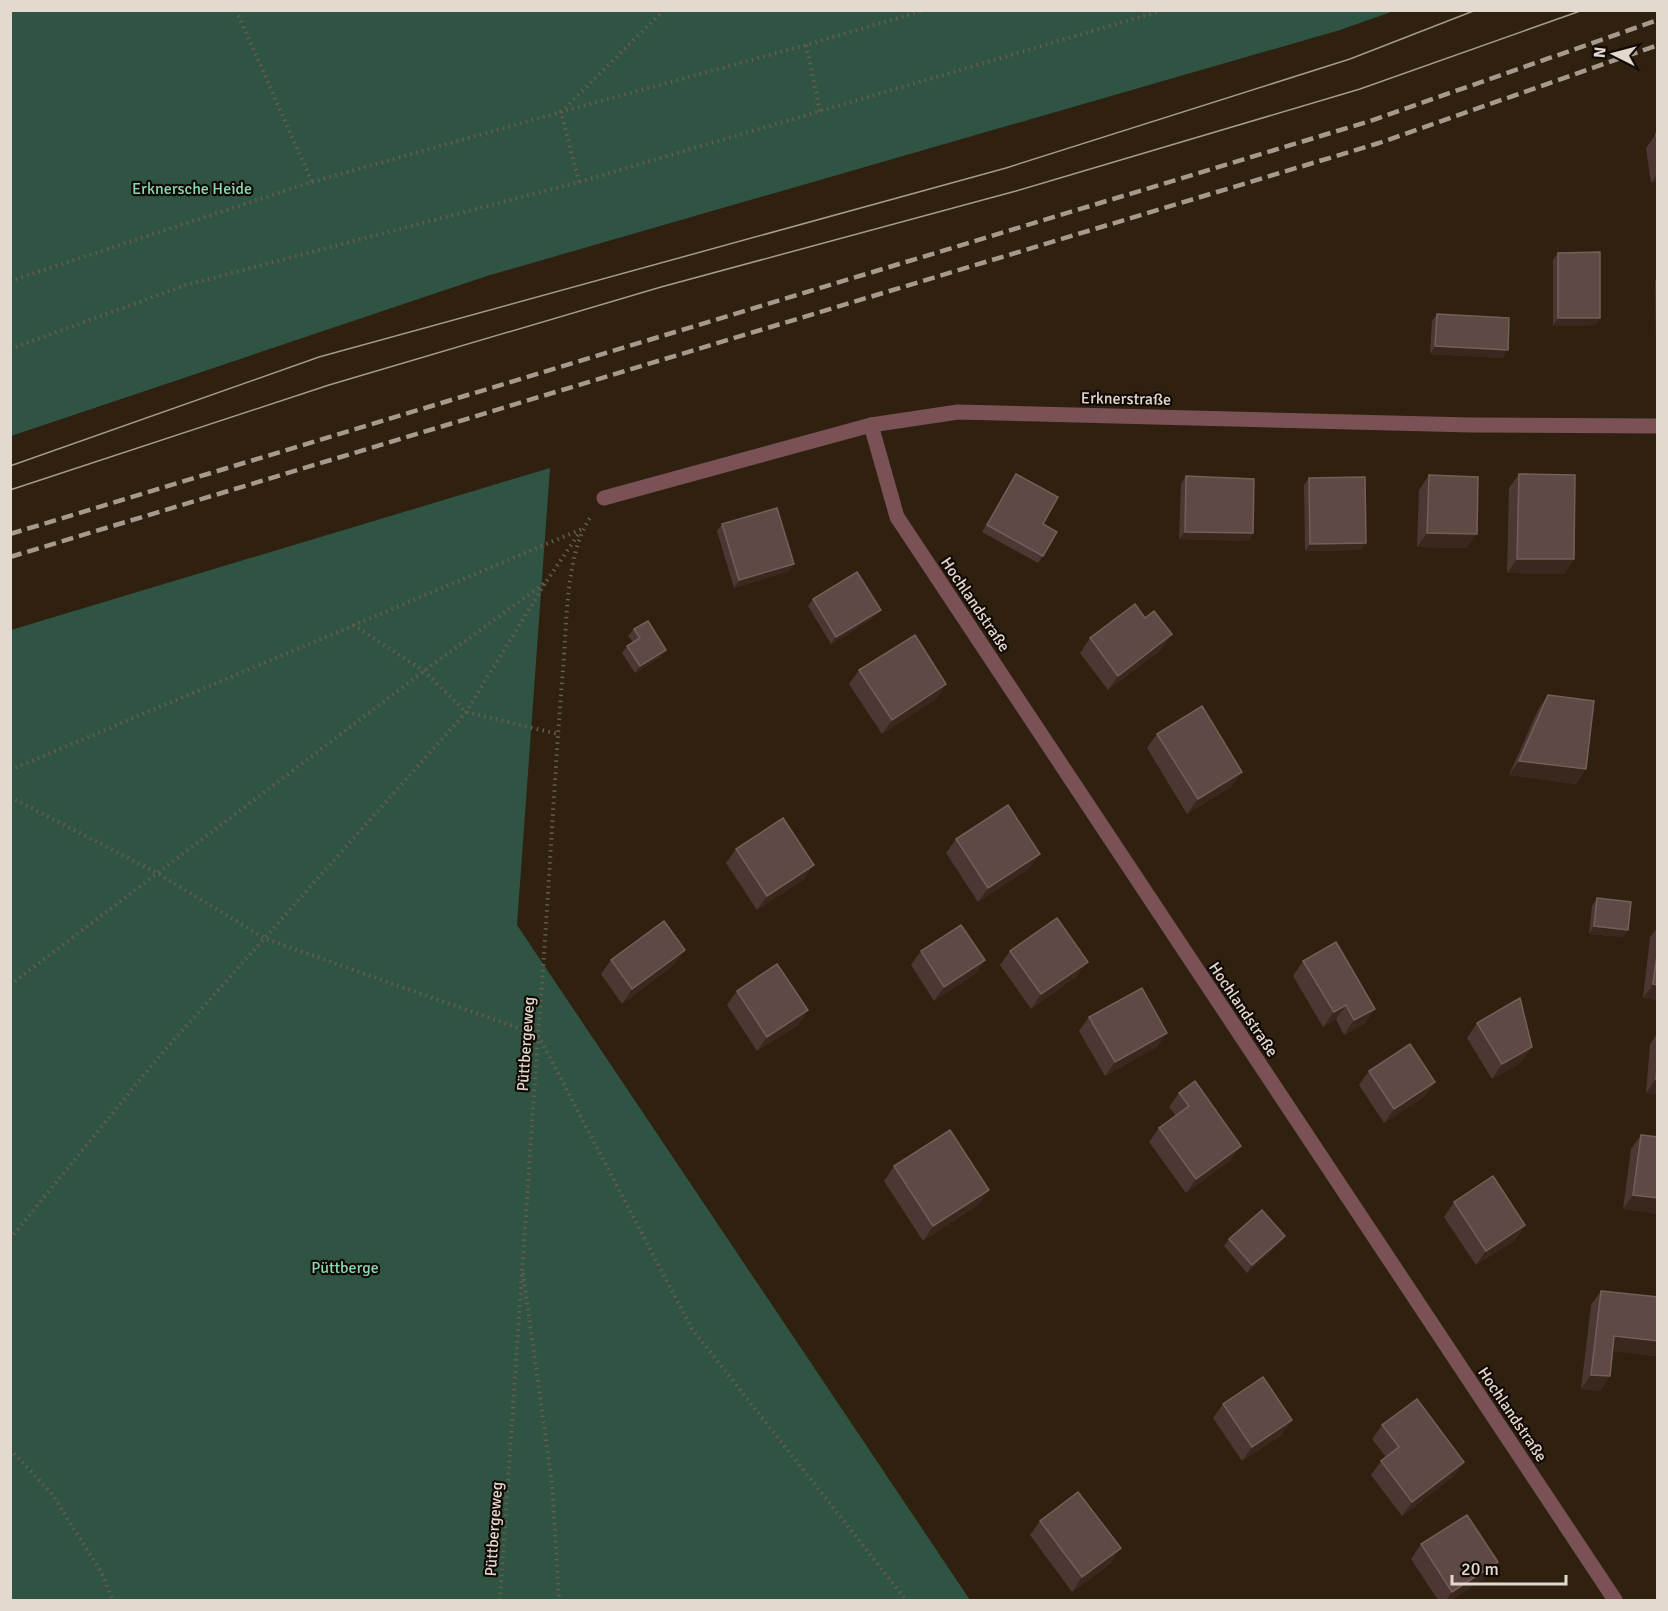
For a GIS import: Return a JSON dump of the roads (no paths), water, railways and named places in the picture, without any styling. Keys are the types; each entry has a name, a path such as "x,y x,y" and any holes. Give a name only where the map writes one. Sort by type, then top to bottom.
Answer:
{"street":[{"name":"Erknerstraße","path":"604,498 872,425 958,412 1471,425 1658,426"},
{"name":"Hochlandstraße","path":"872,425 897,517 1615,1600"}],"tram line":[{"path":"10,466 319,357 1006,168 1350,59 1476,10"},
{"path":"10,490 329,385 661,287 1016,191 1360,89 1583,10"}],"railway":[{"path":"10,534 1370,121 1658,20"},
{"path":"10,557 1379,143 1658,45"}],"park label":[{"name":"Erknersche Heide","path":"192,188"},
{"name":"Püttberge","path":"345,1267"}]}
